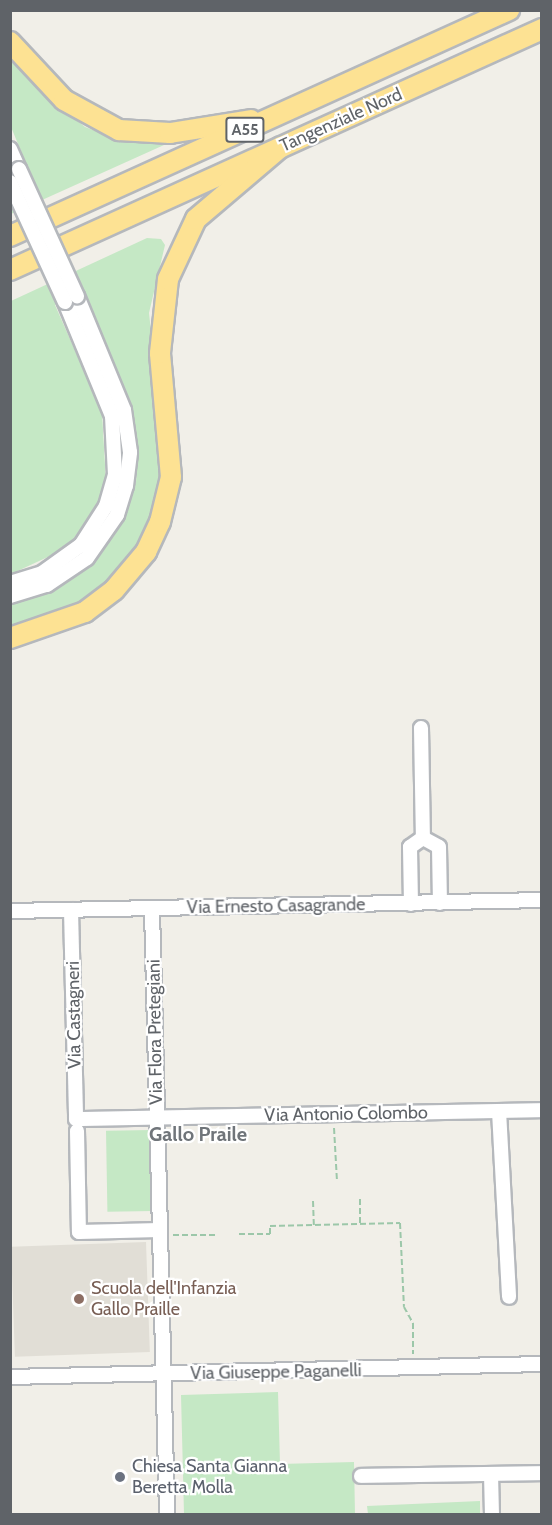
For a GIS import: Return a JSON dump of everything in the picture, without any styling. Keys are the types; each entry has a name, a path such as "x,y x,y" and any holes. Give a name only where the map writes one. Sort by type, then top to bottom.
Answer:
{"highway":[{"name":"Tangenziale Nord","path":"10,236 509,10"},
{"name":"Tangenziale Nord","path":"10,270 542,29"},
{"path":"10,42 64,100 119,130 170,133 274,116"},
{"path":"10,638 85,612 114,590 146,552 160,522 171,477 160,353 168,279 196,219 281,147"}],"street":[{"path":"10,149 71,299 112,416 115,475 106,506 81,545 50,568 10,583"},
{"path":"10,182 71,299 124,410 130,452 126,486 112,524 87,558 46,585 10,596"},
{"path":"421,728 423,838"},
{"path":"423,838 438,847 440,903"},
{"path":"411,904 410,847 423,838"},
{"name":"Via Ernesto Casagrande","path":"10,911 542,900"},
{"name":"Via Flora Pretegiani","path":"152,909 157,1118 165,1231 164,1374 167,1515"},
{"name":"Via Castagneri","path":"71,910 79,1232 165,1231"},
{"name":"Via Antonio Colombo","path":"76,1125 157,1118 542,1110"},
{"path":"499,1111 509,1297"},
{"name":"Via Giuseppe Paganelli","path":"10,1377 414,1369 542,1364"},
{"path":"361,1476 542,1473"},
{"path":"491,1474 492,1515"}],"path":[{"path":"334,1114 337,1182"},
{"path":"360,1199 360,1224"},
{"path":"313,1201 314,1225"},
{"path":"239,1234 270,1234 270,1226 400,1223 414,1369"},
{"path":"169,1247 165,1231 215,1235"}],"shaded area":[{"name":"Scuola dell'Infanzia Gallo Praille","path":"146,1242 150,1352 15,1357 11,1247"}],"green space":[{"path":"11,57 36,87 85,127 123,141 164,145 11,214 10,177 28,168 11,127"},
{"path":"147,238 161,239 165,245 149,313 163,441 161,486 144,541 90,603 11,632 10,603 66,583 114,536 136,482 138,446 122,383 84,289 55,305 102,412 106,482 96,511 65,549 11,574 11,301"},
{"path":"152,1130 153,1211 107,1212 106,1131"},
{"path":"278,1392 280,1464 354,1462 355,1514 184,1514 181,1395"},
{"path":"480,1501 480,1514 368,1514 367,1506"}],"place":[{"name":"Scuola dell'Infanzia Gallo Praille","path":"79,1299"},
{"name":"Chiesa Santa Gianna Beretta Molla","path":"120,1477"}],"district":[{"name":"Gallo Praile","path":"198,1134"}]}
